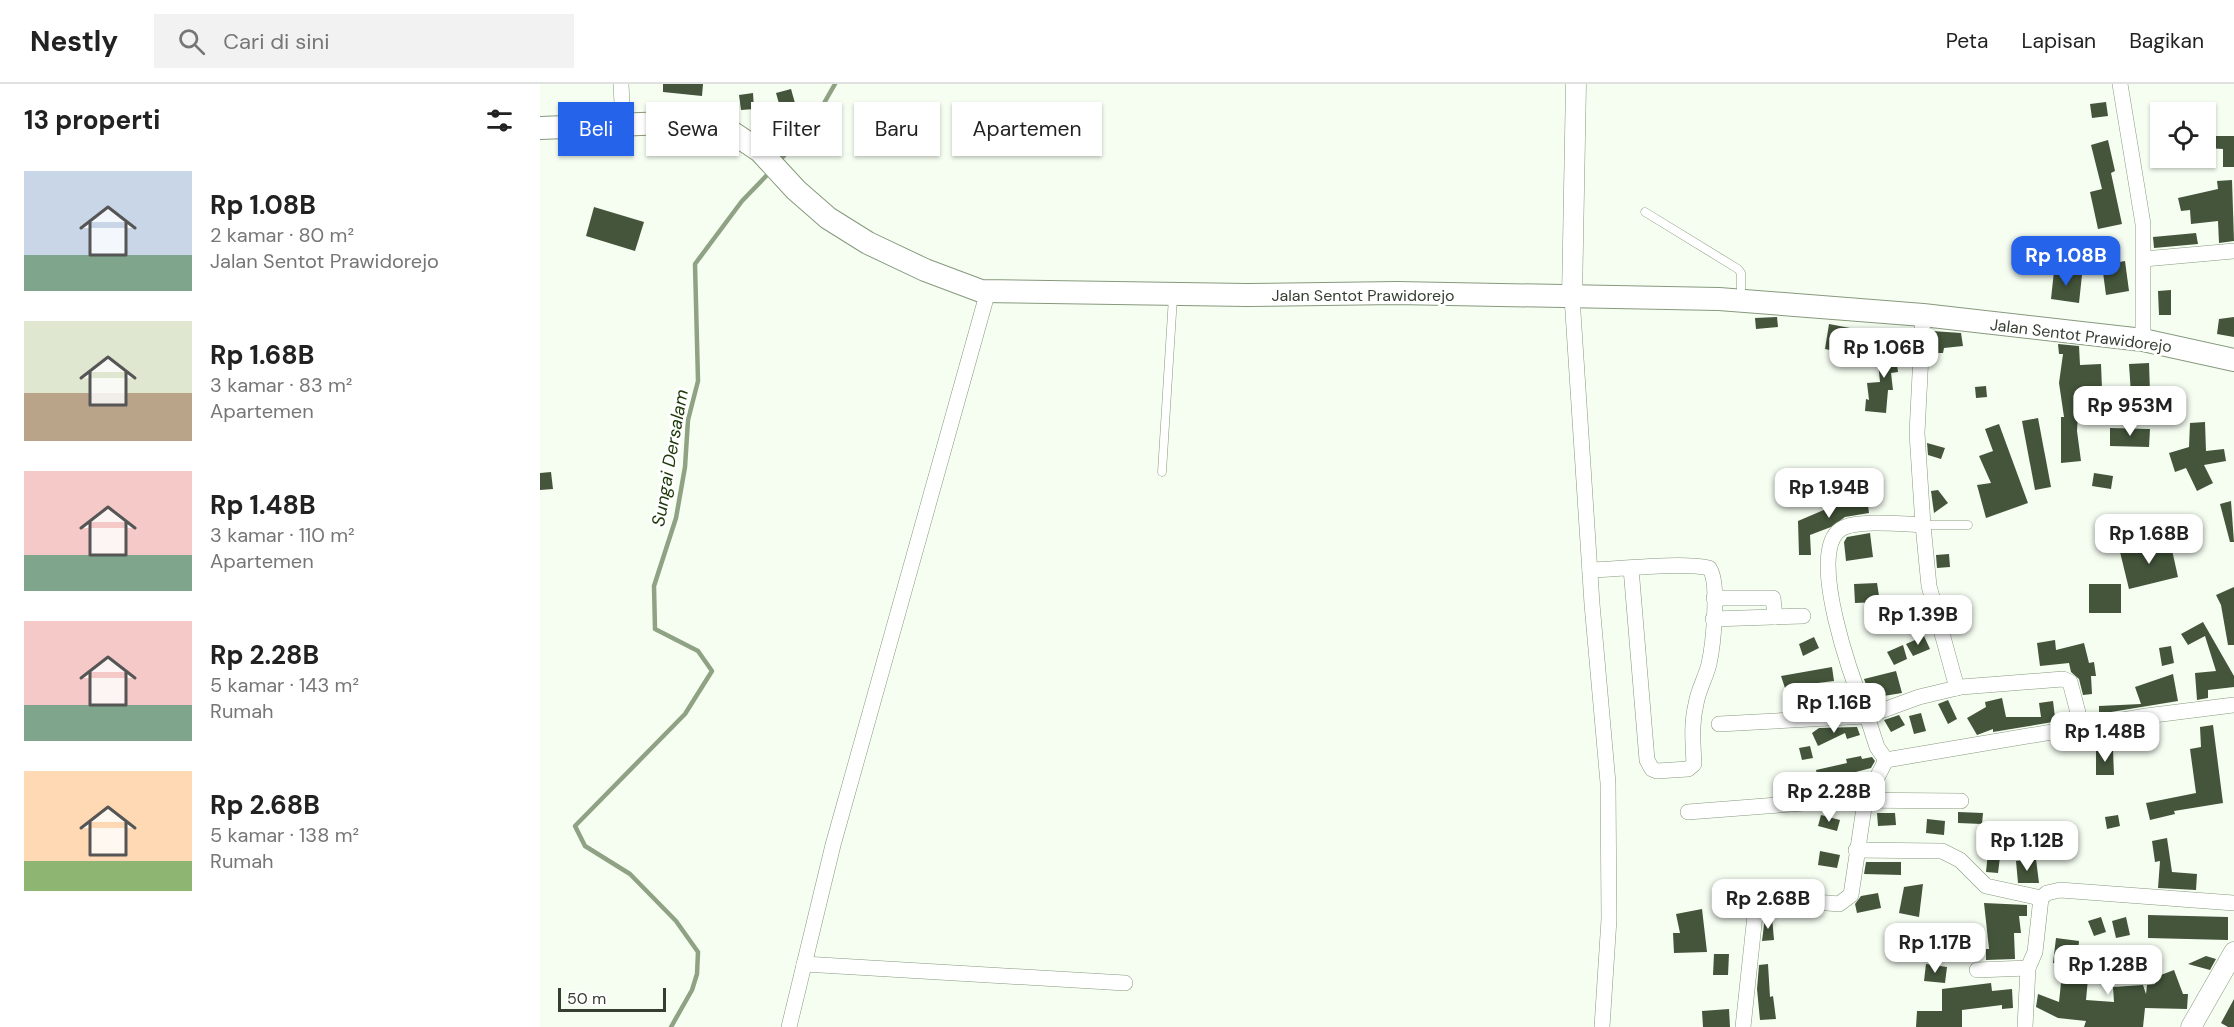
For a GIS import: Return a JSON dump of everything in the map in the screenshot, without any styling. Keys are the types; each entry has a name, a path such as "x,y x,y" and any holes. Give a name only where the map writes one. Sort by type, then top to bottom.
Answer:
{"main road":[{"name":"Jalan Sentot Prawidorejo","path":"634,123 691,122 730,131 760,151 796,190 828,218 868,243 958,283 988,291 1173,294 1397,293 1742,301 1923,315 2143,340 2234,360"},
{"name":"Jalan Sentot Prawidorejo","path":"540,129 558,128"}],"street":[{"path":"621,84 622,102"},
{"path":"1576,84 1572,297 1590,570 1608,783 1609,919 1602,1027"},
{"path":"2120,84 2143,224 2143,340"},
{"path":"2144,259 2234,251"},
{"path":"789,1027 833,845 988,291"},
{"path":"1923,315 1917,433 1923,525 1929,586 1957,688"},
{"path":"1886,760 1877,747 1842,648 1827,568 1834,534 1843,527 1923,525"},
{"path":"1590,570 1631,568 1709,568 1713,577 1714,598 1709,664 1696,702 1692,732 1694,764 1688,770 1652,769 1647,760 1631,568"},
{"path":"1714,598 1773,598 1775,617"},
{"path":"1713,619 1803,616"},
{"path":"1719,724 1867,716 1919,697 1957,688 2063,680 2070,682 2082,728"},
{"path":"1886,760 2234,705"},
{"path":"1743,1027 1755,915 1760,903 1768,898 1843,902 1851,895 1865,801 1886,760"},
{"path":"1688,812 1795,803 1961,801"},
{"path":"1856,850 1942,851 1960,860 1986,886 2041,898"},
{"path":"2025,1027 2028,968 2035,952 2041,898 2047,893 2060,890 2234,903"},
{"path":"2191,1027 2234,952"},
{"path":"804,964 1125,983"},
{"path":"1977,970 2028,968"}],"lane":[{"path":"1645,212 1738,269 1741,273 1742,301"},
{"path":"1162,472 1173,294"},
{"path":"1923,525 1968,525"}],"building":[{"path":"663,84 703,84 702,96 663,92"},
{"path":"791,89 795,102 779,102 776,93"},
{"path":"753,93 751,109 741,110 739,95"},
{"path":"2106,102 2108,116 2092,118 2090,104"},
{"path":"2216,136 2234,136 2234,167 2223,167 2223,149 2216,149"},
{"path":"2108,140 2115,171 2111,173 2122,224 2098,229 2090,192 2102,189 2091,145"},
{"path":"2232,180 2234,241 2219,243 2218,221 2191,224 2190,210 2181,211 2178,198 2218,189 2217,181"},
{"path":"594,207 644,222 635,251 586,236"},
{"path":"2196,233 2198,244 2154,248 2153,237"},
{"path":"2125,261 2129,291 2106,295 2102,265"},
{"path":"2054,271 2082,275 2079,303 2051,299"},
{"path":"2171,290 2171,315 2159,315 2158,291"},
{"path":"1777,317 1778,327 1756,329 1755,318"},
{"path":"2234,317 2234,337 2217,334 2219,319"},
{"path":"1829,324 1850,328 1845,353 1825,349"},
{"path":"1932,331 1961,333 1963,346 1944,348 1943,353 1931,353"},
{"path":"1889,332 1900,337 1898,350 1895,350 1898,372 1891,373 1893,390 1888,390 1886,413 1865,411 1866,399 1869,400 1867,383 1880,382 1878,362 1885,361"},
{"path":"2058,344 2079,346 2080,365 2101,364 2102,389 2111,391 2108,405 2079,398 2077,431 2081,461 2061,463 2061,417 2064,417 2059,383 2063,354 2059,354"},
{"path":"2149,363 2150,393 2131,394 2129,364"},
{"path":"1986,386 1987,397 1976,398 1975,387"},
{"path":"2038,418 2051,487 2035,490 2022,421"},
{"path":"2205,422 2206,451 2224,449 2226,461 2204,465 2213,483 2197,491 2186,468 2175,472 2169,453 2189,447 2190,423"},
{"path":"1999,424 2028,503 1986,518 1977,485 1991,483 1979,456 1993,451 1985,429"},
{"path":"2110,428 2150,429 2149,447 2110,446"},
{"path":"1927,443 1945,448 1941,459 1928,455"},
{"path":"551,472 553,489 540,490 540,473"},
{"path":"2094,473 2113,476 2111,489 2092,486"},
{"path":"1938,490 1948,503 1934,513 1931,491"},
{"path":"1867,497 1869,513 1845,517 1831,527 1810,535 1811,555 1799,555 1798,521 1826,509 1825,501"},
{"path":"2231,501 2234,542 2230,542 2220,504"},
{"path":"1870,533 1873,557 1846,561 1844,542 1847,537"},
{"path":"2170,541 2178,577 2129,589 2120,552"},
{"path":"1949,554 1950,567 1937,568 1936,555"},
{"path":"1877,583 1880,602 1855,603 1854,584"},
{"path":"2089,584 2121,584 2121,613 2089,613"},
{"path":"2234,587 2234,645 2228,645 2221,605 2216,595"},
{"path":"2203,622 2234,676 2234,687 2208,690 2208,698 2197,700 2195,673 2216,671 2205,636 2188,645 2181,634"},
{"path":"1924,636 1930,649 1913,656 1906,644"},
{"path":"1814,637 1819,648 1803,656 1799,644"},
{"path":"2055,640 2056,650 2084,643 2089,663 2094,662 2096,676 2091,676 2092,694 2083,695 2079,679 2071,672 2069,663 2040,666 2037,643"},
{"path":"1903,645 1907,659 1894,665 1887,652"},
{"path":"2171,646 2174,663 2162,666 2159,648"},
{"path":"1832,667 1834,681 1818,683 1828,703 1824,705 1825,708 1809,709 1796,684 1785,688 1781,676"},
{"path":"1896,671 1902,693 1871,698 1864,679"},
{"path":"2173,674 2178,701 2099,714 2099,706 2141,704 2135,687"},
{"path":"2002,698 2006,717 2041,717 2039,703 2053,701 2055,717 2058,717 2059,721 1993,732 1993,729 1977,735 1967,718 1986,707 1985,702"},
{"path":"1948,700 1957,719 1948,724 1938,704"},
{"path":"1921,713 1926,731 1914,734 1909,716"},
{"path":"1899,715 1905,725 1891,732 1884,720"},
{"path":"2213,725 2223,803 2174,811 2175,814 2150,820 2146,803 2196,793 2190,749 2201,747 2200,727"},
{"path":"1857,727 1860,735 1847,739 1845,733 1818,746 1812,733 1819,728"},
{"path":"1810,746 1813,758 1802,760 1799,748"},
{"path":"2113,750 2114,775 2096,775 2096,751"},
{"path":"1861,756 1862,759 1872,757 1875,761 1871,768 1833,778 1834,783 1820,787 1816,770 1847,763 1846,759"},
{"path":"1958,812 1983,813 1982,824 1958,823"},
{"path":"1877,813 1895,813 1896,825 1878,826"},
{"path":"1821,815 1840,820 1837,831 1818,826"},
{"path":"2118,815 2120,826 2107,829 2105,817"},
{"path":"1927,819 1945,821 1944,835 1926,833"},
{"path":"1990,832 2003,833 1998,873 1986,872"},
{"path":"2167,838 2172,872 2197,874 2196,890 2158,888 2160,861 2155,862 2152,841"},
{"path":"1820,851 1840,855 1837,868 1818,865"},
{"path":"2036,859 2039,883 2018,883 2016,861"},
{"path":"1866,862 1901,862 1901,875 1864,874"},
{"path":"1923,884 1919,917 1899,913 1904,887"},
{"path":"1878,893 1881,908 1857,913 1855,904 1861,896"},
{"path":"1984,903 2027,905 2027,916 2019,916 2021,933 2014,933 2015,959 1986,960 1986,949 1989,949"},
{"path":"1702,909 1707,952 1674,953 1673,933 1680,933 1676,914"},
{"path":"2148,915 2228,917 2228,940 2148,938"},
{"path":"1765,917 1772,917 1774,940 1762,941"},
{"path":"2101,917 2106,932 2094,936 2088,921"},
{"path":"2126,917 2130,935 2116,938 2112,921"},
{"path":"2056,938 2079,941 2076,978 2088,979 2086,1000 2114,1002 2113,987 2143,985 2146,994 2147,985 2155,984 2153,978 2174,970 2183,994 2188,994 2187,1009 2145,1008 2143,1027 2084,1027 2086,1021 2058,1018 2036,1007 2038,994 2059,1002 2063,964 2053,963"},
{"path":"1714,954 1729,954 1728,975 1713,975"},
{"path":"2206,956 2216,959 2210,970 2188,964"},
{"path":"1768,964 1770,997 1773,996 1776,1019 1760,1020 1757,989 1759,965"},
{"path":"1926,964 1947,967 1945,983 1924,981"},
{"path":"1991,983 1992,991 2012,989 2013,1008 2002,1009 2002,1005 1962,1010 1962,1027 1916,1027 1917,1011 1942,1011 1942,989"},
{"path":"2234,999 2234,1027 2228,1027 2221,1023"},
{"path":"1729,1009 1730,1027 1703,1027 1702,1011"}],"waterway":[{"name":"Sungai Dersalam","path":"779,161 811,126 835,84"},
{"name":"Sungai Dersalam","path":"671,1027 692,990 697,974 698,952 676,921 630,874 585,846 575,826 685,714 712,671 698,651 655,629 654,586 676,518 685,467 688,420 698,381 695,264 742,201 770,172"}]}
